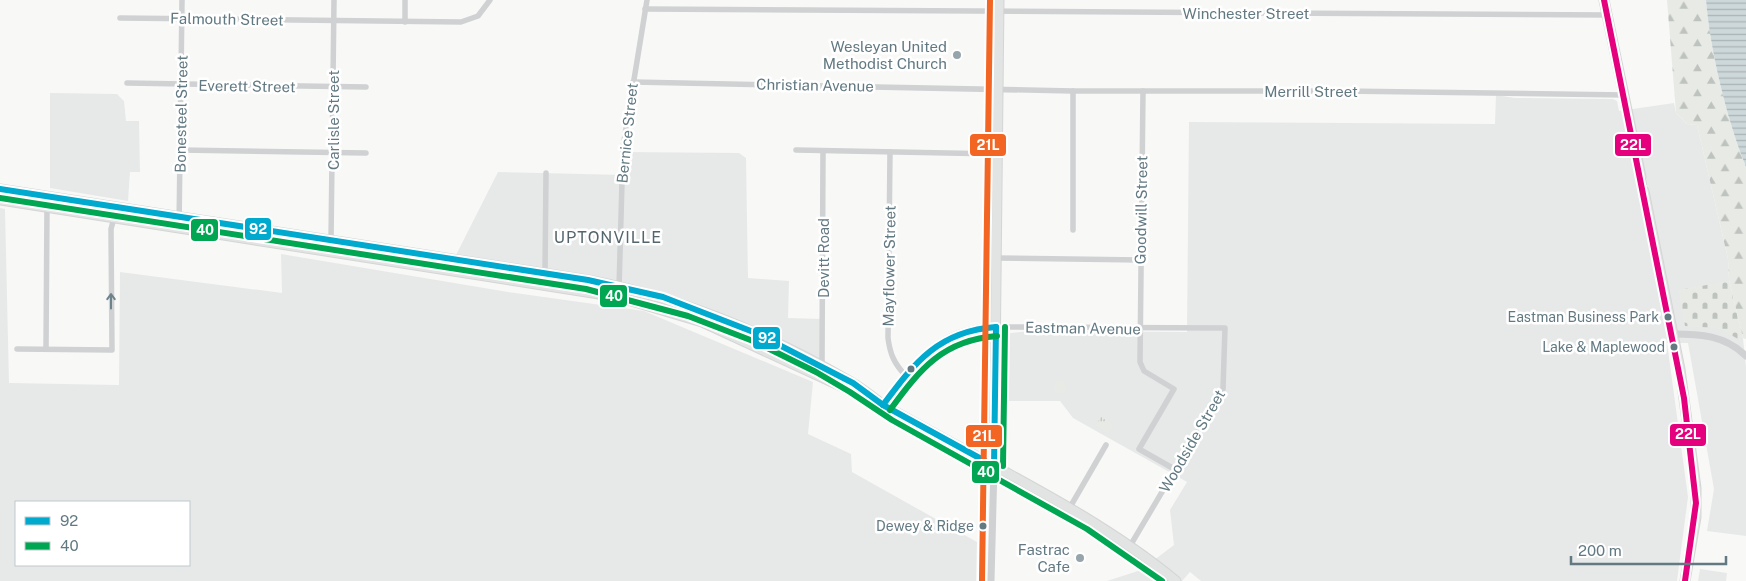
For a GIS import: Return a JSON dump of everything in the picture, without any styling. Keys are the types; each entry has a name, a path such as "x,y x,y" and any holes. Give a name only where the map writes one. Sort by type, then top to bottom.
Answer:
{"main road":[{"path":"994,466 999,0"},
{"path":"1604,0 1641,177"},
{"path":"0,188 620,286 663,297 704,311 822,366 853,383 883,405"},
{"path":"1644,191 1684,398 1696,498 1695,522 1685,581"},
{"path":"0,200 618,297 702,322 883,405 1069,509 1130,546 1176,581"}],"street":[{"name":"Bonesteel Street","path":"179,228 182,0"},
{"name":"Carlisle Street","path":"331,240 334,0"},
{"path":"405,0 405,22"},
{"name":"Falmouth Street","path":"120,18 405,22 467,21 482,12 490,0"},
{"name":"Bernice Street","path":"618,297 620,286 623,147 647,0"},
{"name":"Winchester Street","path":"645,9 1608,15"},
{"name":"Christian Avenue","path":"633,82 998,89"},
{"name":"Everett Street","path":"128,84 366,87"},
{"name":"Merrill Street","path":"998,89 1624,95"},
{"path":"1073,91 1073,230"},
{"name":"Goodwill Street","path":"1143,91 1141,366 1149,374 1174,389 1139,449 1176,470"},
{"path":"180,150 366,153"},
{"path":"796,150 998,154"},
{"name":"Devitt Road","path":"822,366 823,151"},
{"name":"Mayflower Street","path":"890,152 888,338 890,353 896,365 905,375"},
{"path":"545,273 546,173"},
{"path":"46,349 47,207"},
{"path":"17,349 112,350 111,229 114,218"},
{"path":"996,258 1141,260"},
{"name":"Eastman Avenue","path":"883,405 905,375 947,337 984,326 1225,328"},
{"name":"Woodside Street","path":"1130,546 1223,389 1225,328"},
{"path":"1672,334 1706,335 1718,338 1746,356"},
{"path":"1069,509 1106,445"},
{"path":"991,581 994,466"}],"shaded area":[{"path":"1706,0 1746,0 1746,167 1732,129 1720,85 1711,41"},
{"path":"50,93 117,94 124,101 126,121 139,121 140,172 130,172 128,201 50,188"},
{"name":"Eastman Business Park","path":"1496,95 1515,98 1613,99 1617,101 1619,111 1674,103 1676,113 1687,124 1697,125 1728,259 1729,280 1743,338 1746,367 1746,536 1707,531 1714,489 1688,343 1667,343 1688,497 1677,581 1201,581 1190,572 1182,581 1107,581 1141,570 1174,545 1170,510 1187,482 1073,418 1060,401 1001,401 1002,343 1005,336 1011,333 1031,331 1187,332 1189,122 1495,124"},
{"path":"625,152 739,153 746,158 748,278 789,281 788,318 822,319 822,366 663,297 454,259 498,172 624,175"},
{"path":"0,208 5,209 9,383 119,385 120,272 282,293 281,254 508,292 644,311 813,382 808,434 851,454 852,472 977,542 976,581 0,581"},
{"path":"1700,569 1727,573 1726,581 1698,581"}],"green space":[{"path":"1667,0 1706,0 1711,41 1720,85 1732,129 1746,167 1746,339 1743,338 1729,280 1728,259 1697,125 1687,124 1676,113"},
{"path":"1729,281 1742,336 1740,340 1718,328 1685,326 1679,290"},
{"path":"1062,381 1065,382 1065,392 1058,393 1055,392 1054,385 1055,382"},
{"path":"1101,417 1113,425 1108,433 1096,425"}],"tunnel":[{"path":"1641,177 1644,191"}],"transit line":[{"name":"21L","path":"982,581 990,0"},
{"name":"22L","path":"1604,0 1684,398 1696,503 1685,581"},
{"name":"92","path":"0,189 588,280 663,297 756,333 853,383 883,405 994,466"},
{"name":"40","path":"0,198 586,289 688,316 753,341 816,372 892,420 1087,529 1162,581"},
{"name":"92","path":"883,405 906,375 930,351 959,335 996,327"},
{"name":"92","path":"994,466 996,327"},
{"name":"40","path":"1003,466 1005,327"},
{"name":"40","path":"890,410 923,370 947,350 962,343 997,336"}],"place":[{"name":"Wesleyan United Methodist Church","path":"957,55"},
{"name":"Eastman Business Park","path":"1668,317"},
{"name":"Lake & Maplewood","path":"1674,347"},
{"name":"Dewey & Ridge","path":"983,526"},
{"name":"Fastrac Cafe","path":"1080,558"}],"district":[{"name":"UPTONVILLE","path":"608,237"}]}
